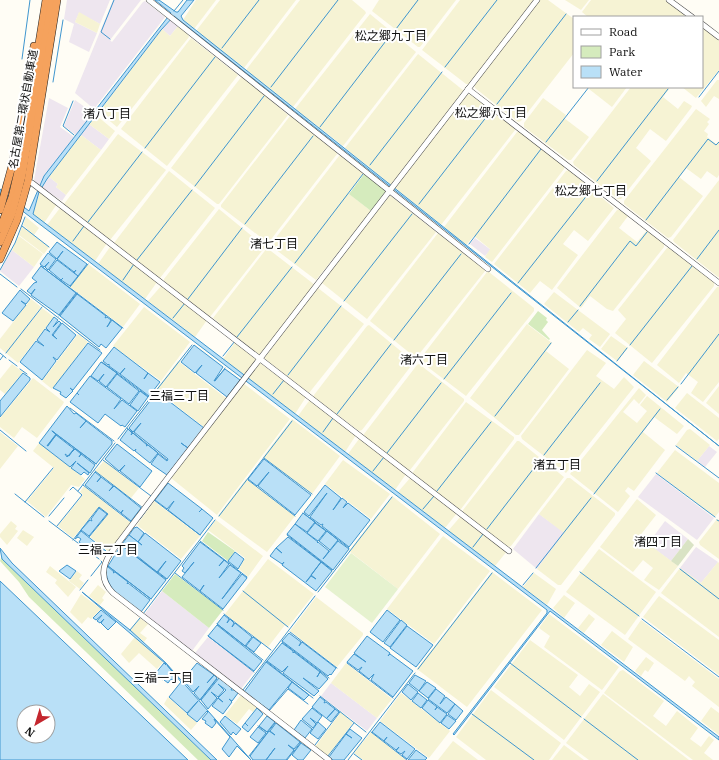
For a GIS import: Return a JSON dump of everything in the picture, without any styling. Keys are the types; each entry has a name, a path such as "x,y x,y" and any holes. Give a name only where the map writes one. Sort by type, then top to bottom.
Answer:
{"highway":[{"path":"0,210 12,166 42,0"},
{"name":"名古屋第二環状自動車道","path":"0,229 12,197 19,167 46,0"},
{"name":"名古屋第二環状自動車道","path":"0,242 17,200 24,171 52,0"},
{"path":"0,259 17,220 30,182 57,0"}],"street":[{"path":"149,0 391,189 488,269"},
{"path":"329,760 118,598 109,589 105,580 104,566 110,554 537,0"},
{"path":"669,0 691,16"},
{"path":"703,25 719,37"},
{"path":"468,89 719,283"},
{"path":"30,182 509,551"}],"shaded area":[{"path":"67,0 110,0 100,24 79,13 75,22 97,33 89,52 69,42 74,24 64,19"},
{"path":"113,0 141,0 110,40 112,42 145,1 165,17 94,109 75,93"},
{"path":"196,0 216,0 194,29 183,20"},
{"path":"220,0 296,0 244,68 196,31"},
{"path":"300,0 352,0 366,13 293,107 246,70"},
{"path":"379,0 456,0 420,47 418,47 372,11"},
{"path":"460,0 534,0 469,84 466,84 422,50"},
{"path":"539,0 548,0 573,18 573,54 521,121 518,122 475,88 474,83"},
{"path":"565,0 589,0 581,10"},
{"path":"591,0 665,0 688,16 587,16 582,12"},
{"path":"79,12 100,24 97,33 75,22"},
{"path":"370,14 416,52 343,146 295,109"},
{"path":"171,20 178,26 170,36 162,29"},
{"path":"178,26 188,34 189,37 117,127 99,112 162,29 170,36"},
{"path":"703,28 719,39 719,70 696,98 683,88 703,88"},
{"path":"191,38 238,75 167,166 121,129"},
{"path":"418,54 464,91 391,185 345,148"},
{"path":"242,76 288,115 219,204 217,204 171,168"},
{"path":"717,80 719,80 719,99 714,96 706,107 701,101"},
{"path":"590,88 626,88 612,107 589,89"},
{"path":"630,88 668,88 669,89 663,97 678,109 684,101 692,106 666,141 650,129 636,148 651,161 621,199 618,199 574,165 573,162"},
{"path":"471,94 514,127 515,130 441,225 395,188 466,95"},
{"path":"49,98 68,108 60,127 74,137 44,176 39,186 34,180"},
{"path":"543,98 566,115 564,118 589,137 571,160 568,160 524,127 524,123"},
{"path":"75,100 93,113 76,135 64,126"},
{"path":"696,109 710,119 707,122 709,124 704,131 708,134 707,137 716,144 719,141 719,175 717,178 707,171 701,179 686,168 679,177 703,196 671,237 668,238 624,204 624,201"},
{"path":"96,115 115,131 109,139 89,124"},
{"path":"290,116 292,116 337,154 269,242 267,242 221,207 221,205"},
{"path":"89,124 109,139 101,150 81,135"},
{"path":"520,131 564,166 564,169 492,262 485,257 490,249 474,236 466,245 444,227 517,132"},
{"path":"118,134 166,170 110,240 64,204"},
{"path":"81,135 101,150 66,195 56,187 58,184 49,177"},
{"path":"341,155 364,173 348,193 371,211 316,280 271,246 271,244"},
{"path":"569,170 614,208 588,241 574,230 563,244 578,255 552,290 540,281 530,293 494,264 566,171"},
{"path":"169,171 215,208 160,278 114,243"},
{"path":"49,177 58,184 56,187 66,195 62,201 42,188"},
{"path":"719,180 719,277 718,277 673,240"},
{"path":"40,191 57,204 44,223 33,214"},
{"path":"389,196 391,196 436,232 367,319 322,283"},
{"path":"60,208 107,243 95,261 47,225"},
{"path":"219,209 265,247 210,317 164,281 164,279"},
{"path":"617,210 620,210 628,216 619,228 637,242 647,230 664,243 664,247 613,311 607,309 590,296 581,308 557,288"},
{"path":"26,217 39,228 34,235 23,225"},
{"path":"22,226 49,247 44,254 19,235"},
{"path":"438,233 485,269 485,271 416,358 370,321"},
{"path":"19,236 43,254 34,267 12,250"},
{"path":"475,238 491,250 485,256 470,244"},
{"path":"110,247 157,282 145,299 98,264"},
{"path":"267,248 315,285 262,354 258,354 213,318"},
{"path":"667,248 714,282 714,286 652,363 615,333 626,319 618,310"},
{"path":"12,250 34,267 19,286 0,271"},
{"path":"88,264 140,304 123,327 70,287"},
{"path":"487,272 489,272 534,308 534,311 466,396 421,362 420,359"},
{"path":"162,285 207,320 195,337 148,301"},
{"path":"717,287 719,287 719,382 703,402 691,393 698,382 686,373 679,383 657,365"},
{"path":"318,288 364,324 309,393 265,359 265,357"},
{"path":"554,292 610,334 600,347 589,339 592,335 583,328 579,332 544,304"},
{"path":"31,299 41,307 6,353 0,348 0,339"},
{"path":"144,307 190,342 161,381 113,346"},
{"path":"42,308 54,317 18,363 6,353"},
{"path":"527,324 552,343 546,351 569,369 519,435 516,435 470,398"},
{"path":"369,325 414,362 362,430 359,431 314,397 314,395"},
{"path":"78,334 88,342 52,389 42,381"},
{"path":"611,336 628,348 617,361 601,349"},
{"path":"235,342 256,357 256,360 244,375 223,359"},
{"path":"587,350 606,363 596,376 614,389 624,377 634,387 566,473 522,439 521,436"},
{"path":"178,361 227,399 204,427 156,390"},
{"path":"644,361 679,387 667,402 633,375"},
{"path":"260,363 306,397 295,414 248,378"},
{"path":"12,364 23,372 5,394 0,390 0,379"},
{"path":"419,364 464,399 464,401 410,470 408,470 364,436 364,434"},
{"path":"33,378 64,402 37,438 22,427 14,438 0,427 0,418"},
{"path":"243,383 290,419 217,515 171,478"},
{"path":"719,386 719,414 706,403"},
{"path":"639,388 646,395 639,404 634,399 623,412 637,423 647,411 640,405 647,396 684,426 677,434 654,417 643,432 665,450 634,491 628,487 625,491 630,496 618,512 570,474"},
{"path":"687,393 719,418 719,439 717,441 675,408"},
{"path":"311,400 356,435 345,452 298,416"},
{"path":"466,402 514,437 514,439 461,509 459,509 413,474 413,472"},
{"path":"292,419 340,456 312,494 263,457"},
{"path":"690,429 710,445 697,461 676,445 687,430"},
{"path":"0,432 18,446 0,469"},
{"path":"359,439 406,474 395,490 348,454"},
{"path":"517,441 519,441 564,477 511,546 508,547 463,513 463,510"},
{"path":"39,443 85,479 79,487 71,485 46,517 27,501 54,468 33,451"},
{"path":"709,446 717,452 705,467 697,461"},
{"path":"675,450 719,483 719,512 715,517 657,473"},
{"path":"343,460 390,494 371,519 325,484"},
{"path":"104,461 139,488 131,498 95,471"},
{"path":"656,474 714,518 697,540 638,497"},
{"path":"411,477 457,513 445,528 398,492"},
{"path":"567,478 570,478 615,513 615,515 561,585 558,585 537,569 564,533 539,514"},
{"path":"246,479 295,516 267,552 218,516"},
{"path":"84,486 131,523 109,552 90,537 108,514 99,507 73,538 58,526 83,495 80,492"},
{"path":"392,496 440,534 398,589 349,551"},
{"path":"637,499 656,515 639,537 678,566 659,590 644,580 653,568 643,560 633,572 600,547"},
{"path":"154,501 200,536 181,559 137,525"},
{"path":"539,514 565,533 537,569 513,549"},
{"path":"461,516 507,551 495,566 448,531"},
{"path":"717,519 719,520 719,559 700,545 699,542"},
{"path":"216,520 263,556 248,577 239,569 245,558 208,530"},
{"path":"11,521 17,526 15,529 18,531 7,545 0,537 0,534"},
{"path":"665,521 688,539 671,561 648,544"},
{"path":"23,530 34,537 27,546 17,538"},
{"path":"443,536 490,571 434,644 387,609"},
{"path":"696,547 718,562 701,583 680,568"},
{"path":"599,549 656,592 625,635 566,592"},
{"path":"268,559 314,594 288,627 285,625 268,647 225,614"},
{"path":"718,562 719,637 661,593 680,568 701,583"},
{"path":"50,566 76,587 68,597 55,583 57,580 46,572"},
{"path":"77,571 82,575 79,579 84,583 80,589 69,581"},
{"path":"492,572 542,610 467,707 417,669"},
{"path":"534,573 556,589 547,605 523,587"},
{"path":"98,585 106,592 102,598 104,600 100,605 89,596"},
{"path":"162,591 209,628 192,651 144,615"},
{"path":"81,594 101,609 91,619 88,617 82,624 70,612"},
{"path":"564,595 575,603 564,618 553,608"},
{"path":"659,596 719,640 719,675 643,617"},
{"path":"316,597 363,633 363,635 337,667 290,631"},
{"path":"549,614 619,667 602,690 544,647 550,636 539,628"},
{"path":"589,614 595,619 584,633 578,628"},
{"path":"140,618 148,624 140,633 147,638 144,642 130,630"},
{"path":"641,620 719,679 719,707 692,686 695,682 689,676 685,681 628,639"},
{"path":"612,631 633,647 624,662 601,645"},
{"path":"135,637 163,662 157,669 139,653 129,663 121,654"},
{"path":"208,637 254,672 241,689 195,653"},
{"path":"530,640 578,675 569,687 580,696 589,684 600,692 564,740 494,687"},
{"path":"646,657 654,663 648,672 645,670 641,676 635,671"},
{"path":"346,663 392,699 377,718 331,683"},
{"path":"623,670 664,701 653,716 666,726 677,711 698,728 690,739 701,747 709,736 714,740 704,753 713,760 693,760 604,693 620,671"},
{"path":"331,683 377,718 367,731 321,696"},
{"path":"491,690 561,743 549,760 486,760 456,737"},
{"path":"401,693 450,731 429,758 380,721"},
{"path":"603,694 689,760 589,760 566,743"},
{"path":"241,695 257,707 253,712 249,709 237,724 225,715"},
{"path":"168,697 197,723 191,730 164,704"},
{"path":"711,707 719,713 719,735 701,721"},
{"path":"341,712 353,723 327,757 315,747"},
{"path":"371,732 406,760 363,760 354,753"},
{"path":"453,741 478,760 438,760"},
{"path":"564,745 584,760 552,760"}],"green space":[{"path":"364,174 385,190 385,193 371,211 349,194"},
{"path":"538,311 547,318 546,320 548,322 542,330 550,339 549,340 528,324"},
{"path":"208,532 235,551 228,561 202,541"},
{"path":"688,539 694,545 678,566 671,561"},
{"path":"351,553 398,589 372,623 325,587"},
{"path":"2,555 2,559 211,760 198,760 29,597 19,582 0,561"},
{"path":"175,574 223,610 209,628 162,591"}],"water":[{"path":"155,0 159,0 178,12 187,0 194,0 181,16 183,20 719,446 174,16 161,30 47,179 39,192 33,214 719,737 719,740 550,611 454,735 453,734 547,613 547,610 8,200 0,198 0,189 29,211 44,176 171,13"},
{"path":"57,242 87,264 78,276 74,273 76,270 74,272 49,252"},
{"path":"48,253 56,259 48,270 45,267 49,262 44,267 40,264"},
{"path":"57,260 78,276 70,286 49,270"},
{"path":"41,266 76,293 59,315 31,295 35,289 31,294 27,291 34,283 37,282 32,278"},
{"path":"20,290 30,299 26,304 21,301 26,305 13,321 2,313"},
{"path":"77,294 106,316 105,318 107,317 111,320 107,327 112,320 122,328 106,348 101,344 99,347 60,316"},
{"path":"54,317 58,320 53,327 59,321 61,323 52,335 57,339 53,335 62,323 76,335 57,360 53,357 56,361 42,380 20,362 36,341 44,346 37,340 45,329 50,332 46,328"},
{"path":"88,343 102,353 73,390 70,388 73,391 66,398 60,394 61,392 53,388"},
{"path":"194,345 223,367 214,381 225,369 240,380 227,397 196,373 202,365 195,373 181,362"},
{"path":"114,347 160,382 149,396 109,366 109,364 108,365 103,361"},
{"path":"101,362 117,373 106,387 99,381 104,374 98,381 91,376"},
{"path":"23,373 30,378 30,380 0,417 0,401"},
{"path":"117,374 139,391 129,404 107,387"},
{"path":"90,376 121,399 114,409 122,400 137,411 125,427 122,425 121,426 105,414 98,423 70,402"},
{"path":"140,391 148,397 138,411 130,405"},
{"path":"157,392 204,428 167,475 151,464 158,454 167,461 168,459 134,432 141,423 133,432 129,428"},
{"path":"67,406 74,414 76,413 112,441 112,444 96,464 56,434 47,446 56,435 74,449 68,456 75,449 95,465 90,473 77,463 89,473 88,475 84,472 81,475 71,468 76,461 70,467 39,443"},
{"path":"128,429 132,433 131,435 133,433 147,445 146,446 148,445 158,453 150,463 135,451 136,449 134,451 120,440"},
{"path":"117,444 152,471 140,487 120,471 125,465 119,471 105,459"},
{"path":"264,459 311,495 295,515 258,486 269,472 257,486 248,479"},
{"path":"95,472 113,486 109,491 114,486 141,508 131,521 85,485"},
{"path":"168,483 213,518 200,535 168,510 174,501 167,509 155,500"},
{"path":"325,485 341,498 333,510 342,498 347,502 343,508 348,503 370,520 349,547 322,526 323,524 321,525 310,517 327,493 309,516 304,512"},
{"path":"99,508 107,514 89,536 81,530 90,520 92,521 91,519"},
{"path":"303,513 315,522 307,532 295,524"},
{"path":"315,523 326,531 318,541 307,533"},
{"path":"295,524 329,551 323,559 338,541 349,549 333,570 287,534"},
{"path":"137,527 144,533 138,542 129,535 134,528"},
{"path":"81,531 106,551 103,555 98,551 95,555 79,542 81,539 78,537 75,539"},
{"path":"327,531 338,540 330,550 319,541"},
{"path":"145,533 181,561 167,579 158,572 166,561 157,572 122,544 129,535 138,542"},
{"path":"288,537 332,571 316,591 282,565 284,562 282,564 270,556"},
{"path":"200,542 229,564 219,578 230,565 241,573 222,599 242,574 247,578 223,609 182,577 194,562 185,573 182,571 184,568 182,566"},
{"path":"121,545 166,580 151,599 108,566"},
{"path":"0,548 12,563 217,760 211,760 2,559"},
{"path":"235,552 244,559 238,569 228,561"},
{"path":"67,565 76,571 70,579 59,571"},
{"path":"107,566 114,572 113,573 115,572 128,582 127,584 128,583 150,600 141,612 116,593 108,581 106,574"},
{"path":"0,581 188,760 0,760"},
{"path":"82,592 130,630 166,663 251,760 237,746 229,757 222,749 230,737 214,719 216,723 212,728 205,723 206,721 202,719 208,712 207,711 197,722 187,714 198,701 187,713 169,697 181,682 167,665 178,679 175,682 171,679 168,683 164,680 167,676 163,680 155,674 164,663 166,664"},
{"path":"101,610 116,622 108,630 101,623 104,619 100,623 97,621 102,615 96,620 93,618"},
{"path":"387,610 400,620 383,642 370,632"},
{"path":"224,615 229,619 227,623 230,619 234,623 232,627 235,623 252,637 245,646 217,624"},
{"path":"401,620 407,625 390,647 384,643"},
{"path":"217,625 262,661 254,671 208,636"},
{"path":"407,626 433,645 416,667 390,648"},
{"path":"289,633 301,642 299,646 302,642 336,668 331,675 330,674 328,676 282,641"},
{"path":"367,636 390,653 388,656 390,654 413,671 393,697 371,680 374,674 369,679 359,671 362,667 358,670 347,662 354,654 366,662 354,653"},
{"path":"253,637 261,643 254,652 246,646"},
{"path":"282,643 328,679 319,689 303,678 319,691 314,696 283,673 288,666 282,672 267,661"},
{"path":"266,662 292,682 269,710 244,692"},
{"path":"197,663 217,678 200,700 194,693 199,686 193,692 183,680"},
{"path":"415,675 426,681 419,691 409,683"},
{"path":"219,678 232,688 231,690 238,693 232,701 229,699 232,702 223,714 212,706 226,690 218,684 224,690 218,697 211,692 217,698 208,709 201,700"},
{"path":"292,682 309,695 304,700 288,688"},
{"path":"427,682 436,688 428,698 419,691"},
{"path":"408,684 418,692 411,700 402,692"},
{"path":"436,689 445,696 440,704 446,697 455,704 447,713 428,699"},
{"path":"418,693 427,700 421,708 412,701"},
{"path":"320,697 325,701 324,703 326,702 339,712 331,722 312,707"},
{"path":"428,700 447,714 440,723 422,708"},
{"path":"455,704 463,711 456,720 448,714"},
{"path":"257,708 263,714 248,732 242,727"},
{"path":"312,708 322,716 317,723 310,718 316,724 313,728 302,719"},
{"path":"447,715 456,721 449,729 441,723"},
{"path":"225,716 241,729 236,735 233,732 231,735 220,722"},
{"path":"267,716 275,722 267,732 259,726"},
{"path":"301,720 312,729 305,738 294,730"},
{"path":"318,722 326,729 318,739 310,733"},
{"path":"380,722 415,749 407,759 402,755 405,751 401,754 396,751 399,747 396,750 372,732"},
{"path":"276,723 300,742 294,749 288,745 294,750 286,760 253,760 250,756 269,731 275,735 270,731"},
{"path":"258,727 266,733 258,743 250,737"},
{"path":"350,729 362,738 344,760 333,760 329,757"},
{"path":"301,743 311,750 303,760 298,760 292,755"},
{"path":"416,750 427,758 425,760 408,760"}],"waterway":[{"path":"22,59 30,0"},
{"path":"110,39 101,32 114,0"},
{"path":"174,11 183,0"},
{"path":"222,48 259,0"},
{"path":"271,87 338,0"},
{"path":"396,29 418,0"},
{"path":"445,67 497,0"},
{"path":"497,104 566,14"},
{"path":"53,82 63,20"},
{"path":"320,127 392,33"},
{"path":"145,148 215,57"},
{"path":"699,97 719,71"},
{"path":"370,165 442,72"},
{"path":"546,142 588,88"},
{"path":"597,181 668,89"},
{"path":"195,186 264,96"},
{"path":"73,101 63,126 74,135"},
{"path":"419,204 491,111"},
{"path":"245,224 313,136"},
{"path":"646,220 708,139 716,145 719,142"},
{"path":"469,244 541,149"},
{"path":"88,222 142,152"},
{"path":"295,263 363,174"},
{"path":"518,283 592,189"},
{"path":"137,260 192,190"},
{"path":"344,301 412,214"},
{"path":"0,270 15,243 25,217"},
{"path":"22,226 49,247"},
{"path":"73,241 84,226"},
{"path":"188,299 242,228"},
{"path":"697,259 719,230"},
{"path":"580,306 630,241 636,246 647,232"},
{"path":"394,340 461,254"},
{"path":"70,287 88,264"},
{"path":"123,280 134,264"},
{"path":"41,266 123,328"},
{"path":"630,345 692,266"},
{"path":"237,337 292,267"},
{"path":"0,274 17,287"},
{"path":"21,289 100,350"},
{"path":"59,316 77,293"},
{"path":"444,379 511,293"},
{"path":"173,318 185,303"},
{"path":"288,375 341,306"},
{"path":"6,353 42,307"},
{"path":"568,322 578,310"},
{"path":"681,384 719,334"},
{"path":"223,356 235,341"},
{"path":"495,416 551,343"},
{"path":"337,414 391,344"},
{"path":"118,439 192,345"},
{"path":"617,361 627,348"},
{"path":"0,353 6,358"},
{"path":"0,360 3,356"},
{"path":"9,360 17,366"},
{"path":"102,362 149,397"},
{"path":"215,381 225,368"},
{"path":"20,369 27,374"},
{"path":"273,394 284,380"},
{"path":"387,453 441,383"},
{"path":"544,455 600,383"},
{"path":"667,400 678,387"},
{"path":"70,408 114,441"},
{"path":"594,494 660,409"},
{"path":"323,432 333,418"},
{"path":"219,516 292,421"},
{"path":"437,491 491,422"},
{"path":"127,428 167,460"},
{"path":"0,430 26,451"},
{"path":"52,431 96,464"},
{"path":"48,446 56,435"},
{"path":"78,491 115,443"},
{"path":"676,446 719,478"},
{"path":"69,456 74,449"},
{"path":"373,471 384,457"},
{"path":"264,458 312,494"},
{"path":"487,529 541,459"},
{"path":"103,460 151,496"},
{"path":"25,502 53,468"},
{"path":"95,471 143,508"},
{"path":"656,473 715,517"},
{"path":"248,480 295,516"},
{"path":"83,485 131,522"},
{"path":"57,526 82,495 73,487 70,490"},
{"path":"15,494 44,517"},
{"path":"423,509 434,496"},
{"path":"318,592 392,497"},
{"path":"49,516 64,498"},
{"path":"536,568 591,498"},
{"path":"140,519 154,500 200,535"},
{"path":"73,540 99,507 108,514 89,537"},
{"path":"303,513 349,548"},
{"path":"143,614 215,520"},
{"path":"49,521 99,559"},
{"path":"473,547 483,534"},
{"path":"287,535 332,570"},
{"path":"200,541 247,577"},
{"path":"121,545 166,579"},
{"path":"91,576 102,562 101,561"},
{"path":"108,566 151,599"},
{"path":"680,569 719,599"},
{"path":"580,572 639,616"},
{"path":"175,573 223,610"},
{"path":"418,669 492,573"},
{"path":"523,585 533,573"},
{"path":"80,590 88,580"},
{"path":"243,591 288,627"},
{"path":"243,690 315,596"},
{"path":"224,614 271,650"},
{"path":"130,630 140,618"},
{"path":"642,619 719,677"},
{"path":"217,624 263,660"},
{"path":"290,632 337,668"},
{"path":"208,636 254,672"},
{"path":"282,642 329,678"},
{"path":"266,661 313,698"},
{"path":"347,663 393,698"},
{"path":"510,663 581,717"},
{"path":"348,760 415,673"},
{"path":"200,700 217,679"},
{"path":"269,711 288,689 308,704"},
{"path":"320,696 366,732"},
{"path":"315,745 340,712"},
{"path":"472,714 534,760"},
{"path":"584,719 638,760"},
{"path":"249,756 275,723"},
{"path":"328,756 354,723"},
{"path":"258,726 267,732"},
{"path":"371,732 407,760"},
{"path":"287,760 301,742"},
{"path":"354,754 362,760"}],"district":[{"name":"松之郷九丁目","path":"391,35"},
{"name":"松之郷八丁目","path":"491,112"},
{"name":"渚八丁目","path":"107,113"},
{"name":"松之郷七丁目","path":"591,190"},
{"name":"渚七丁目","path":"274,243"},
{"name":"渚六丁目","path":"424,359"},
{"name":"三福三丁目","path":"179,395"},
{"name":"渚五丁目","path":"557,464"},
{"name":"渚四丁目","path":"658,541"},
{"name":"三福二丁目","path":"108,549"},
{"name":"三福一丁目","path":"163,677"}]}
